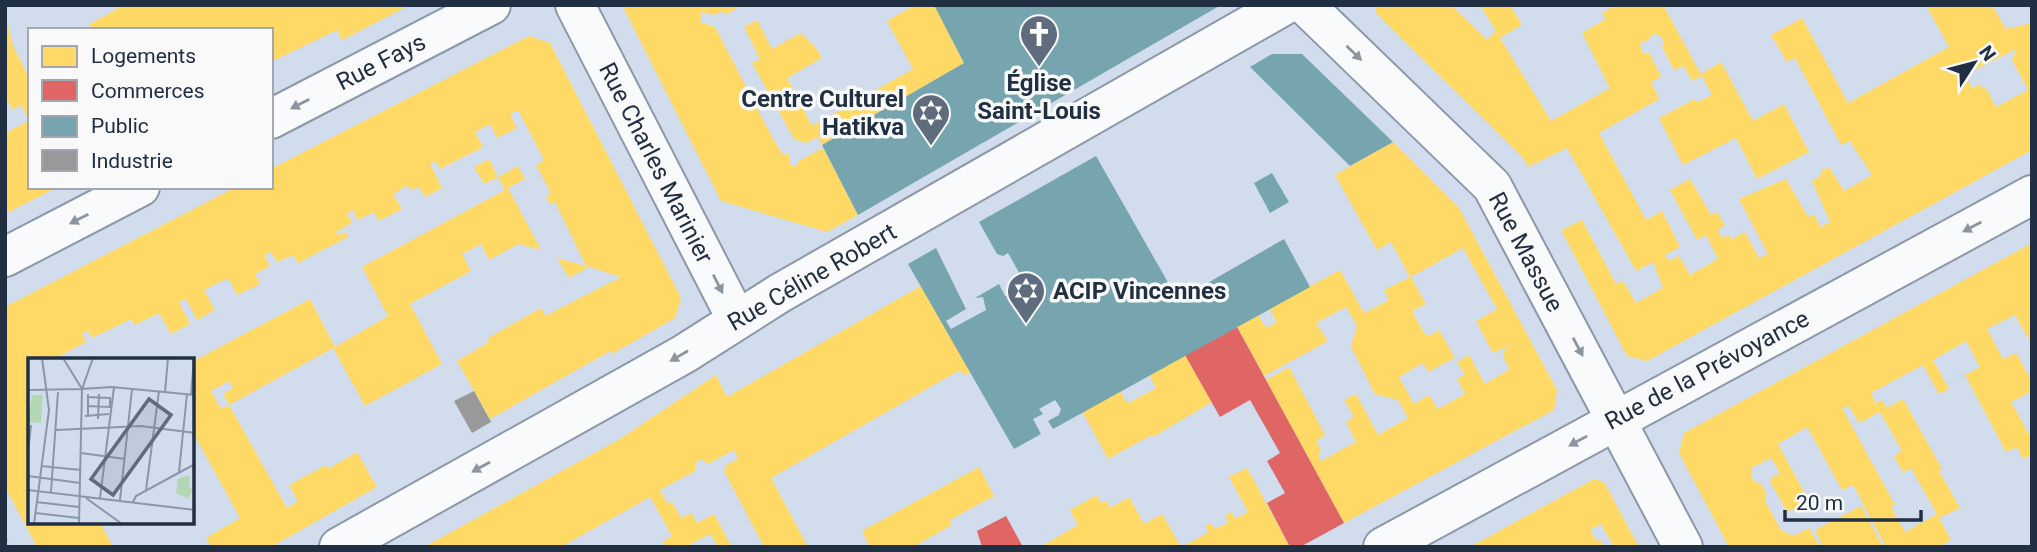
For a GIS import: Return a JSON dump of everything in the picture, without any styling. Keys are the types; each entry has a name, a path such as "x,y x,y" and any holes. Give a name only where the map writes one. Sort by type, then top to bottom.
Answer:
{"street":[{"name":"Rue Fays","path":"273,118 491,5"},
{"name":"Rue Charles Marinier","path":"575,5 737,320"},
{"name":"Rue Céline Robert","path":"339,547 684,354 737,320 1285,5"},
{"name":"Rue Massue","path":"1305,5 1492,186 1683,547"},
{"path":"5,257 136,189"},
{"name":"Rue de la Prévoyance","path":"1383,547 2032,195"}],"path":[{"path":"5,538 10,547"}],"building: Logements":[{"path":"124,5 410,5 342,40 337,30 273,61 273,28 91,28 90,24"},
{"path":"622,5 743,5 725,15 723,11 714,15 702,12 700,22 715,27 772,137 783,155 788,153 789,164 797,166 797,162 823,148 858,215 827,232 721,201"},
{"path":"915,5 934,5 964,63 822,145 818,137 806,143 794,139 752,63 760,59 744,27 757,20 772,49 801,33 816,48 822,58 787,78 812,126 913,69 887,21"},
{"path":"1376,5 1451,5 1487,40 1496,31 1480,5 1510,5 1522,25 1500,38 1551,121 1610,88 1582,33 1606,19 1602,13 1616,5 1663,5 1702,76 1692,81 1684,66 1674,70 1662,47 1664,42 1660,35 1653,34 1646,42 1643,40 1640,46 1643,53 1650,54 1661,77 1651,82 1659,99 1599,133 1646,220 1662,211 1680,247 1665,255 1669,261 1679,256 1690,275 1718,259 1706,235 1697,240 1670,190 1690,179 1711,215 1717,212 1725,225 1718,230 1722,238 1729,235 1732,239 1745,232 1759,258 1768,254 1739,199 1786,179 1808,217 1814,214 1820,227 1830,222 1812,181 1822,175 1820,172 1829,167 1844,191 1872,175 1850,141 1841,145 1795,58 1787,62 1771,35 1802,18 1848,103 1949,47 1926,5 1992,5 2006,29 2032,23 2032,150 1647,361 1627,356 1561,230 1582,220 1616,284 1623,281 1636,303 1663,288 1653,262 1636,271 1567,148 1528,167 1524,159 1376,13","holes":["2016,49 2012,60 2028,90 1996,107 1985,87 1982,89 1980,84 1972,88 1965,75"]},
{"path":"6,18 13,46 28,76 28,119 21,105 12,110 5,94"},
{"path":"529,36 550,43 681,298 675,318 612,354 610,351 490,419 457,361 489,342 488,338 541,308 545,316 621,277 586,266 555,202 550,204 546,196 551,193 536,165 544,160 518,110 510,114 517,128 497,138 490,124 475,132 483,147 440,169 436,161 430,164 442,188 425,197 419,187 411,190 408,185 393,194 402,209 379,221 374,212 357,220 353,210 347,213 352,223 336,232 338,235 346,232 348,237 298,263 293,255 277,262 271,252 264,255 270,266 255,274 260,284 237,295 228,278 204,290 215,310 197,320 186,299 179,302 190,324 171,334 159,313 135,325 131,319 92,338 88,331 82,334 86,342 56,358 28,358 28,524 101,524 113,547 37,547 5,487 5,307 232,189 273,189 273,168"},
{"path":"1721,62 1753,121 1784,104 1809,152 1757,179 1736,138 1683,165 1659,118 1695,99 1697,102 1712,95 1701,74"},
{"path":"28,122 28,189 54,189 5,214 5,133"},
{"path":"1393,142 1459,208 1557,390 1554,410 1344,523 1266,380 1289,367 1325,435 1316,441 1321,450 1318,456 1321,461 1356,442 1346,422 1354,417 1344,400 1356,394 1378,435 1408,418 1398,400 1375,394 1351,347 1357,326 1346,307 1316,323 1328,341 1264,376 1237,327 1258,315 1266,328 1277,322 1269,308 1340,270 1364,313 1389,300 1384,290 1410,277 1391,242 1377,250 1335,175","holes":["1463,248 1497,309 1476,321 1493,353 1515,343 1505,349 1503,357 1510,369 1485,384 1469,355 1457,362 1465,375 1457,379 1465,394 1438,409 1429,395 1414,404 1399,377 1423,363 1428,372 1455,358 1439,330 1429,336 1424,333 1412,311 1426,304 1411,277"]},
{"path":"489,159 498,177 484,184 474,167"},
{"path":"518,166 525,179 508,188 541,250 519,244 489,260 481,244 462,254 471,271 410,304 442,364 365,406 333,348 229,405 287,508 298,501 289,485 326,465 328,469 357,452 377,487 271,547 211,547 206,538 240,518 194,435 194,361 310,299 335,347 388,316 362,267 505,190 498,177","holes":["229,381 233,388 223,394 229,405 221,409 211,391"]},
{"path":"2032,243 2032,345 2015,315 1987,329 2003,359 2016,353 2032,382 2032,391 2011,402 2032,440 2032,455 2023,459 2017,447 2006,452 1965,375 1980,367 1966,341 1933,360 1949,389 1939,394 1923,365 1871,393 1876,403 1882,400 1887,408 1903,399 1942,469 1939,471 1960,508 1939,518 1951,540 1938,547 1886,547 1853,485 1842,490 1807,427 1778,444 1812,507 1801,512 1799,508 1787,511 1770,482 1771,478 1780,473 1771,458 1751,468 1751,476 1754,482 1761,483 1766,493 1765,501 1781,530 1793,536 1809,528 1820,547 1729,547 1679,453 1684,433","holes":["1849,406 1859,423 1880,412 1902,451 1894,456 1903,473 1911,468 1937,514 1905,532 1891,507 1895,505 1842,408"]},
{"path":"557,258 586,266 587,268 569,278"},
{"path":"921,286 970,372 964,375 960,370 771,478 808,547 764,547 724,471 726,465 738,459 734,450 708,464 702,459 695,463 695,471 660,490 668,504 672,502 681,518 691,513 697,523 714,514 732,547 718,547 710,534 685,547 666,547 663,541 672,536 650,497 561,547 424,547 618,440 716,375 727,397"},
{"path":"1185,355 1212,402 1153,437 1152,435 1108,459 1082,411 1120,391 1127,403 1134,400 1156,388 1149,375"},
{"path":"979,467 994,496 950,520 952,525 913,547 870,547 862,531"},
{"path":"1247,468 1290,547 1182,547 1209,532 1205,526 1211,523 1215,529 1229,522 1225,515 1232,512 1235,519 1248,512 1229,477"},
{"path":"1594,479 1604,482 1639,547 1614,547 1601,524 1590,530 1596,541 1600,539 1604,547 1470,547"},
{"path":"1097,495 1101,503 1106,500 1110,508 1129,497 1144,524 1162,514 1181,547 1040,547 1078,525 1070,510"},
{"path":"1861,506 1883,547 1823,547 1815,530"}],"building: Commerces":[{"path":"1237,327 1344,523 1300,547 1290,547 1267,503 1285,493 1267,461 1280,453 1250,400 1220,417 1185,355"},
{"path":"1006,516 1023,547 982,547 977,531"}],"building: Public":[{"path":"934,5 1221,5 858,215 822,145 964,63"},
{"path":"1272,54 1302,54 1393,142 1350,166 1250,67"},
{"path":"1096,156 1178,300 1284,239 1310,287 1053,429 1048,421 1059,415 1061,409 1055,400 1039,409 1043,414 1033,419 1041,434 1014,449 908,264 936,248 966,309 946,321 951,329 986,310 983,297 975,298 999,284 1005,296 1008,295 1017,309 1034,299 1008,253 1003,256 997,254 979,222"},
{"path":"1272,173 1289,202 1270,213 1254,183"}],"building: Industrie":[{"path":"474,391 491,422 472,433 454,401"}],"place":[{"name":"Église Saint-Louis","path":"1039,68"},
{"name":"Centre Culturel Hatikva","path":"931,147"},
{"name":"ACIP Vincennes","path":"1026,325"}]}
